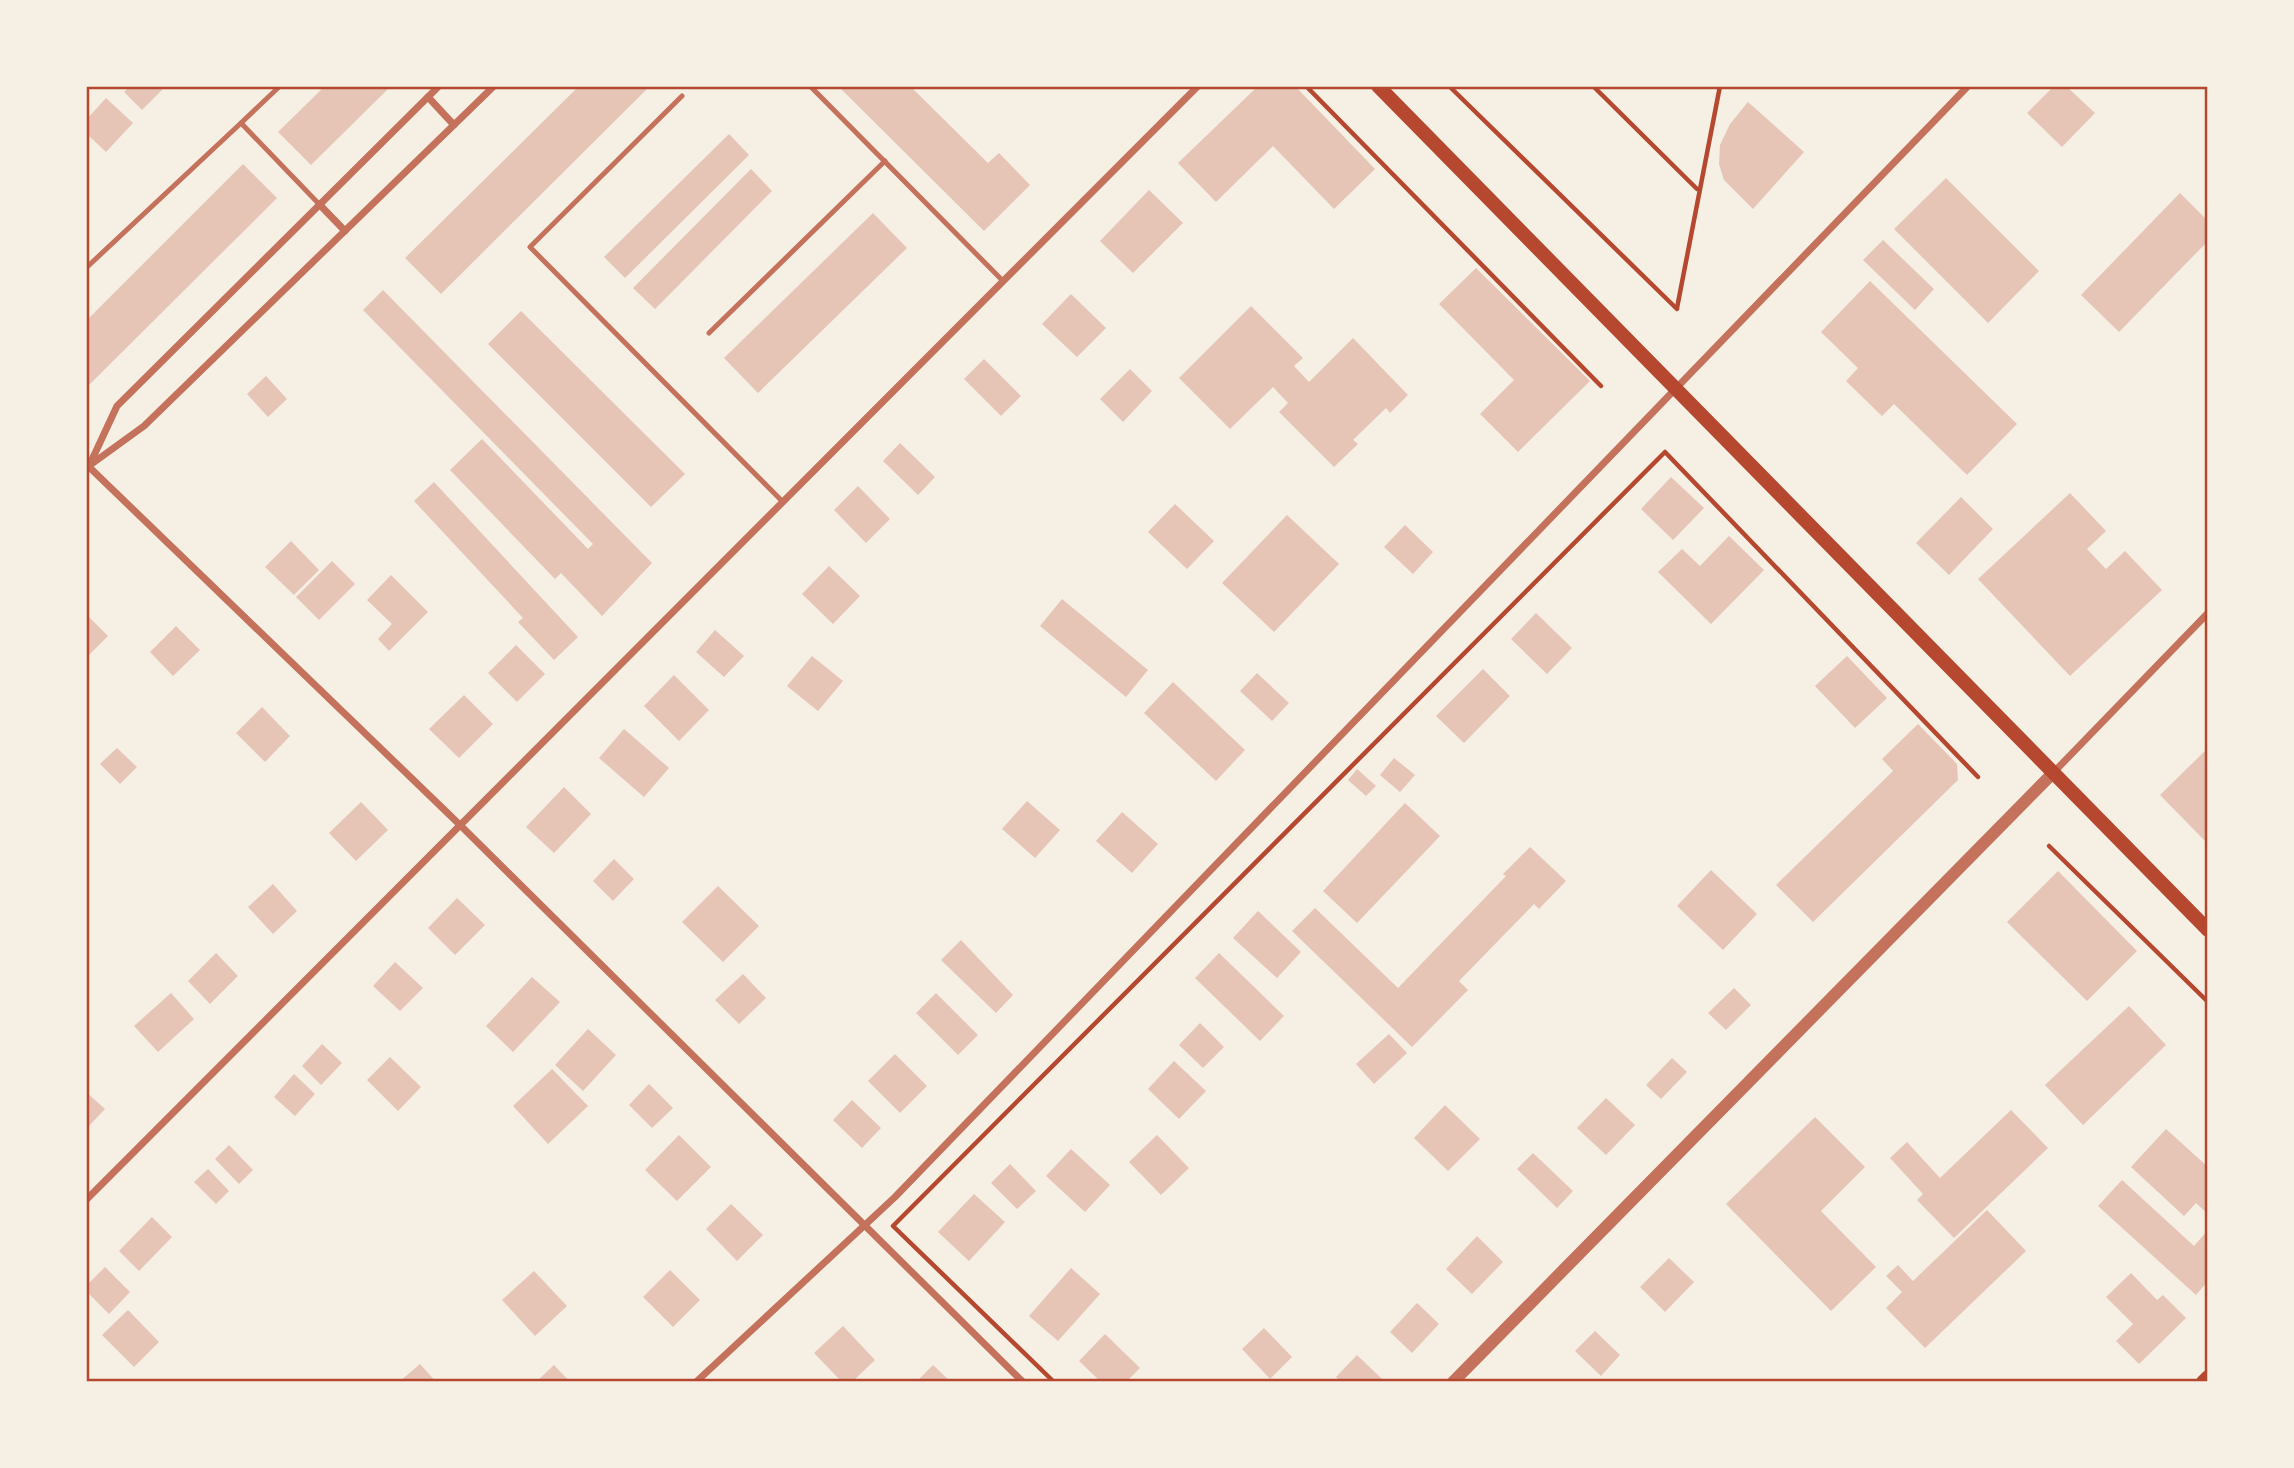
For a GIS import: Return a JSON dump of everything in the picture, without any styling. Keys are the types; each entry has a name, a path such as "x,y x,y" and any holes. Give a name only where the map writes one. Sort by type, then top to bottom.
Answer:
{"main road":[{"path":"1378,86 2208,930"},
{"path":"2203,1382 2208,1377"}],"street":[{"path":"87,465 117,406 439,86"},
{"path":"87,465 144,426 494,86"},
{"path":"86,1200 1198,86"},
{"path":"696,1382 865,1227 1968,86"},
{"path":"428,97 454,125"},
{"path":"318,204 345,231"},
{"path":"87,465 459,824 1023,1382"},
{"path":"1453,1382 2208,612"}],"lane":[{"path":"86,268 280,86"},
{"path":"810,86 1003,281"},
{"path":"682,96 530,247 782,501"},
{"path":"241,124 318,204"},
{"path":"709,333 885,161"}],"path":[{"path":"1306,86 1601,386"},
{"path":"1449,86 1677,309 1720,86"},
{"path":"1593,86 1698,190"},
{"path":"1054,1382 893,1226 1665,452 1978,776"},
{"path":"2049,846 2208,1002"}],"building":[{"path":"131,86 166,86 142,110 124,92"},
{"path":"325,86 391,86 311,165 278,132"},
{"path":"579,86 650,86 441,294 405,258"},
{"path":"838,86 910,86 988,163 999,153 1030,185 984,231"},
{"path":"1258,86 1295,86 1375,169 1334,209 1273,146 1216,202 1178,163"},
{"path":"2054,86 2066,86 2095,113 2062,147 2027,113"},
{"path":"106,98 133,123 106,152 86,133 86,120"},
{"path":"1748,102 1804,152 1753,209 1724,180 1719,164 1720,145 1730,124"},
{"path":"729,134 749,155 625,278 604,257"},
{"path":"243,164 277,198 86,388 86,321"},
{"path":"751,169 772,191 655,309 633,288"},
{"path":"1946,178 2039,271 1988,323 1894,229"},
{"path":"1149,190 1183,223 1133,273 1100,241"},
{"path":"2180,193 2208,221 2208,241 2119,332 2081,295"},
{"path":"873,213 907,248 758,393 724,358"},
{"path":"1883,240 1934,289 1915,310 1863,260"},
{"path":"1476,268 1590,381 1518,452 1480,414 1514,380 1439,304"},
{"path":"1870,281 2017,424 1967,475 1894,404 1882,416 1846,381 1858,368 1821,332"},
{"path":"383,290 652,563 602,616 561,573 555,579 450,470 482,439 588,549 593,544 363,310"},
{"path":"1071,294 1106,328 1077,357 1042,324"},
{"path":"1251,306 1303,358 1294,366 1309,382 1353,338 1408,395 1390,413 1386,408 1353,440 1358,444 1334,467 1279,412 1288,403 1273,387 1230,429 1179,378"},
{"path":"521,311 685,474 651,507 488,344"},
{"path":"984,359 1021,396 1001,416 964,379"},
{"path":"1130,369 1152,391 1123,422 1100,399"},
{"path":"266,376 287,399 268,417 247,394"},
{"path":"900,443 935,477 918,495 883,461"},
{"path":"1671,477 1704,508 1673,540 1641,509"},
{"path":"434,482 578,637 554,660 518,622 523,618 414,501"},
{"path":"858,486 890,519 866,543 834,510"},
{"path":"2070,493 2106,531 2087,549 2106,569 2125,551 2162,590 2070,676 1978,579"},
{"path":"1961,497 1993,529 1949,575 1916,543"},
{"path":"1175,504 1214,541 1187,569 1148,532"},
{"path":"1287,515 1339,564 1274,632 1222,583"},
{"path":"1405,525 1433,552 1413,574 1384,547"},
{"path":"1729,536 1764,570 1711,624 1658,572 1682,549 1700,566"},
{"path":"291,541 319,570 294,595 265,567"},
{"path":"332,561 355,584 319,620 296,597"},
{"path":"829,566 860,596 833,624 802,594"},
{"path":"391,575 428,612 389,651 378,639 392,624 367,600"},
{"path":"1062,599 1148,670 1126,697 1040,626"},
{"path":"1536,613 1572,648 1547,674 1511,639"},
{"path":"86,614 108,636 86,658"},
{"path":"176,626 200,650 173,676 150,652"},
{"path":"715,630 744,656 724,677 696,652"},
{"path":"516,645 545,674 517,702 488,673"},
{"path":"812,656 843,681 818,711 787,686"},
{"path":"1847,656 1887,698 1855,728 1815,686"},
{"path":"1483,669 1510,696 1464,743 1436,716"},
{"path":"1257,673 1289,703 1272,721 1240,691"},
{"path":"674,675 709,710 679,741 644,706"},
{"path":"1173,682 1245,750 1216,781 1144,713"},
{"path":"464,695 493,724 459,758 429,729"},
{"path":"262,707 290,736 265,762 236,733"},
{"path":"1918,724 1957,764 1958,780 1813,922 1776,885 1893,771 1882,759"},
{"path":"624,729 669,768 644,797 599,758"},
{"path":"117,748 137,767 120,784 100,764"},
{"path":"2208,748 2208,844 2160,795"},
{"path":"1394,758 1415,775 1400,792 1380,775"},
{"path":"1357,769 1376,786 1366,796 1348,780"},
{"path":"564,787 591,814 554,853 526,827"},
{"path":"1027,801 1060,830 1035,858 1002,829"},
{"path":"361,802 388,830 356,861 329,833"},
{"path":"1405,803 1440,836 1357,923 1323,891"},
{"path":"1122,812 1158,844 1132,873 1096,841"},
{"path":"1530,847 1566,881 1539,909 1534,904 1459,981 1468,990 1412,1047 1292,931 1315,908 1398,988 1506,876 1503,874"},
{"path":"614,859 634,879 613,901 593,881"},
{"path":"1711,870 1757,914 1723,950 1677,906"},
{"path":"2058,871 2137,951 2087,1001 2007,922"},
{"path":"273,884 297,911 273,934 248,907"},
{"path":"718,886 759,926 723,962 682,922"},
{"path":"457,898 485,925 455,955 428,928"},
{"path":"1258,911 1301,952 1277,978 1233,938"},
{"path":"961,940 1013,995 996,1013 941,960"},
{"path":"216,953 238,976 210,1004 188,981"},
{"path":"1219,953 1284,1016 1260,1041 1195,978"},
{"path":"395,962 423,988 400,1011 373,986"},
{"path":"743,974 766,998 739,1024 715,1000"},
{"path":"532,977 560,1002 513,1052 486,1026"},
{"path":"1734,988 1751,1005 1726,1030 1708,1013"},
{"path":"171,993 194,1019 158,1052 134,1026"},
{"path":"936,993 978,1035 958,1055 916,1013"},
{"path":"2129,1006 2166,1045 2083,1125 2045,1085"},
{"path":"1200,1023 1224,1047 1203,1068 1179,1045"},
{"path":"588,1029 616,1055 583,1091 555,1065"},
{"path":"1389,1034 1407,1053 1374,1084 1356,1064"},
{"path":"322,1044 342,1063 321,1085 302,1066"},
{"path":"895,1054 927,1086 900,1113 868,1081"},
{"path":"390,1057 421,1087 398,1111 367,1080"},
{"path":"1672,1058 1687,1072 1661,1099 1646,1085"},
{"path":"1174,1061 1206,1091 1179,1119 1148,1089"},
{"path":"552,1069 588,1106 548,1144 513,1106"},
{"path":"294,1074 315,1094 295,1116 274,1097"},
{"path":"649,1084 673,1108 652,1128 629,1105"},
{"path":"86,1092 105,1109 86,1129"},
{"path":"1606,1098 1635,1125 1606,1155 1577,1128"},
{"path":"852,1100 881,1128 862,1148 833,1120"},
{"path":"1445,1105 1480,1139 1448,1171 1414,1138"},
{"path":"2011,1110 2048,1148 1954,1238 1917,1200 1923,1194 1890,1158 1907,1142 1940,1178"},
{"path":"1815,1117 1865,1167 1821,1211 1876,1267 1831,1311 1726,1204"},
{"path":"2166,1129 2208,1167 2208,1214 2196,1203 2184,1216 2131,1167"},
{"path":"679,1135 711,1167 677,1201 645,1170"},
{"path":"1157,1135 1189,1168 1161,1195 1129,1162"},
{"path":"229,1145 253,1170 239,1184 215,1159"},
{"path":"1071,1149 1110,1185 1085,1212 1046,1176"},
{"path":"1533,1153 1573,1191 1557,1208 1517,1169"},
{"path":"1010,1164 1036,1191 1017,1209 991,1183"},
{"path":"208,1169 229,1191 216,1204 194,1182"},
{"path":"2122,1180 2194,1246 2208,1230 2208,1281 2196,1295 2098,1206"},
{"path":"974,1194 1005,1222 969,1261 938,1232"},
{"path":"731,1204 763,1235 737,1261 706,1229"},
{"path":"1987,1210 2026,1251 1925,1348 1886,1308 1902,1292 1886,1276 1898,1265 1913,1281"},
{"path":"152,1217 172,1237 139,1271 119,1251"},
{"path":"1477,1236 1503,1262 1472,1294 1446,1269"},
{"path":"1669,1258 1694,1282 1665,1312 1640,1287"},
{"path":"105,1267 130,1292 109,1314 86,1291 86,1286"},
{"path":"1071,1268 1100,1294 1058,1341 1029,1316"},
{"path":"670,1270 700,1300 673,1327 643,1297"},
{"path":"534,1271 567,1306 535,1336 502,1300"},
{"path":"2131,1273 2157,1300 2163,1295 2186,1318 2139,1364 2116,1341 2133,1324 2106,1297"},
{"path":"1417,1303 1439,1324 1412,1353 1390,1332"},
{"path":"128,1310 159,1342 134,1367 102,1335"},
{"path":"843,1326 875,1360 852,1382 842,1382 814,1353"},
{"path":"1264,1328 1292,1357 1270,1379 1242,1349"},
{"path":"1595,1331 1620,1355 1601,1376 1575,1351"},
{"path":"1105,1334 1140,1368 1126,1382 1101,1382 1079,1361"},
{"path":"1357,1355 1382,1379 1379,1382 1341,1382 1336,1377"},
{"path":"420,1364 436,1382 399,1382"},
{"path":"554,1365 570,1382 536,1382"},
{"path":"933,1365 951,1382 916,1382"}]}
